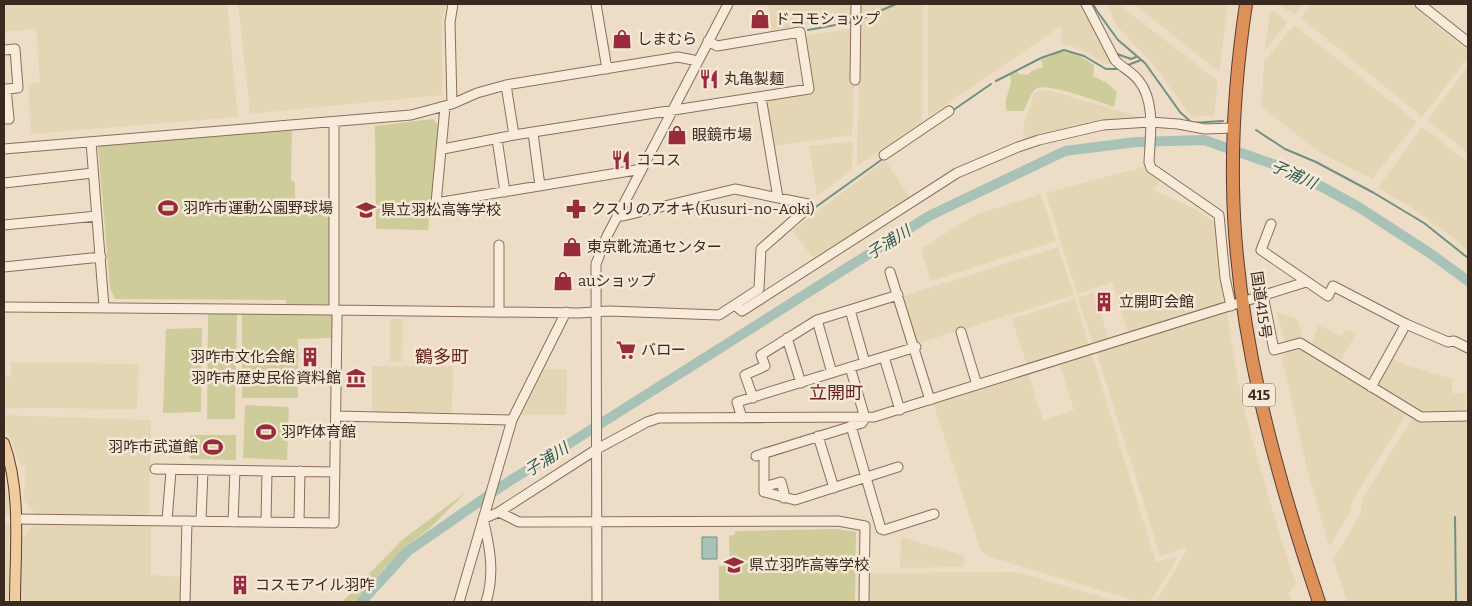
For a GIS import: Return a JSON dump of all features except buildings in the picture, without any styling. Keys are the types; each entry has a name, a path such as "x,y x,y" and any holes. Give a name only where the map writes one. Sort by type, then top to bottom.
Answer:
{"highway":[{"name":"国道415号","path":"1246,4 1238,63 1233,131 1237,304 1268,436 1319,602"}],"main road":[{"path":"4,443 12,467 16,519 15,602"}],"street":[{"path":"453,4 450,22 449,106 436,203 642,169"},
{"path":"596,4 607,69"},
{"path":"597,602 596,264 603,245 728,4"},
{"path":"855,80 856,4"},
{"path":"1086,4 1115,60 1129,70 1140,82 1149,100 1151,168 1219,215 1225,278 1237,304"},
{"path":"1420,4 1468,42"},
{"path":"443,149 514,135 809,89 800,32 717,46 708,41"},
{"path":"4,50 15,49 18,88 6,89 9,118 4,119"},
{"path":"4,149 411,115 449,106 477,93 506,85 678,57 698,61"},
{"path":"506,85 514,135"},
{"path":"760,96 778,198"},
{"path":"884,155 949,111"},
{"path":"16,519 334,523 336,416 334,122"},
{"path":"735,305 742,311 957,174 992,158 1040,140 1103,125 1178,124 1205,129 1233,131"},
{"path":"533,133 540,186"},
{"path":"497,139 505,192"},
{"path":"91,142 104,307"},
{"path":"4,183 93,173"},
{"path":"4,307 609,311 720,315 759,290 760,249 810,206 734,188 618,216"},
{"path":"4,225 97,216"},
{"path":"1271,224 1261,250 1328,296 1333,286 1406,324 1448,342 1454,341 1468,348"},
{"path":"499,245 499,311"},
{"path":"4,267 100,257"},
{"path":"890,272 930,400"},
{"path":"483,519 499,512 597,446 659,418 865,418 884,415 1306,282"},
{"path":"753,398 745,375 765,366 761,355 817,320 898,295"},
{"path":"1263,295 1274,350 1300,343 1420,417 1468,416"},
{"path":"850,310 865,363"},
{"path":"459,602 497,466 512,420 566,312"},
{"path":"817,320 832,373"},
{"path":"1371,387 1406,324"},
{"path":"961,332 977,385"},
{"path":"787,338 801,382"},
{"path":"742,418 738,402 915,347"},
{"path":"884,357 900,410"},
{"path":"850,368 865,418 862,423 760,454 764,492 795,500 898,468"},
{"path":"336,416 512,420"},
{"path":"852,426 882,530"},
{"path":"818,436 834,488"},
{"path":"155,469 335,472"},
{"path":"167,520 171,470"},
{"path":"201,520 203,470"},
{"path":"233,522 236,471"},
{"path":"299,522 300,471"},
{"path":"266,522 267,472"},
{"path":"764,487 781,482 784,498"},
{"path":"499,512 519,522 838,521 867,525 896,533"},
{"path":"882,530 934,514"},
{"path":"483,519 490,550 491,578 486,602"},
{"path":"186,602 187,521"},
{"path":"864,602 865,526"}],"shaded area":[{"path":"4,4 227,4 238,117 31,134 28,84 40,83 36,29 4,32"},
{"path":"238,4 446,4 442,22 442,95 250,114"},
{"path":"768,4 854,4 854,17 772,30"},
{"path":"860,4 923,4 922,122 857,166"},
{"path":"928,4 1081,4 1111,63 1107,64 1078,48 1062,44 1061,26 928,117"},
{"path":"1107,4 1118,4 1218,81 1214,115 1192,117 1153,64 1116,25"},
{"path":"1134,4 1228,4 1219,72"},
{"path":"1279,4 1303,4 1294,15"},
{"path":"1312,4 1411,4 1468,51 1468,58 1422,117 1301,18"},
{"path":"1272,10 1288,22 1266,49 1270,11"},
{"path":"1294,25 1417,122 1372,179 1319,152 1261,106 1264,62"},
{"path":"857,27 852,135 774,146 766,99 814,92 806,36"},
{"path":"1060,52 1073,54 1094,65 1093,76 1107,83 1117,92 1114,107 1075,94 1043,87 1035,90 1023,111 1007,111 1006,101 1011,84 1010,74 1017,71 1018,74 1027,75 1043,67 1041,60"},
{"path":"1468,67 1468,153 1427,120"},
{"path":"1048,90 1140,117 1140,120 1027,141 1023,133 1025,120 1035,92"},
{"path":"433,119 440,128 428,230 376,229 375,126"},
{"path":"1422,127 1468,162 1468,251 1451,236 1406,204 1378,188"},
{"path":"292,129 291,180 295,183 295,201 329,199 329,304 286,306 286,300 115,299 110,288 98,146"},
{"path":"853,141 852,170 817,196 809,146"},
{"path":"885,160 911,199 814,259 792,231"},
{"path":"1143,167 1161,180 1153,190 1191,207 1214,221 1223,303 1128,332 1112,282 1077,294 1046,193"},
{"path":"1041,194 1056,241 931,281 921,249 978,214"},
{"path":"1058,247 1074,295 916,344 901,297"},
{"path":"1094,293 1109,340 1093,345 1078,298"},
{"path":"1075,299 1089,346 1027,366 1012,319"},
{"path":"1276,312 1297,319 1303,338 1285,343"},
{"path":"208,313 237,314 235,419 207,419"},
{"path":"242,313 333,315 332,338 298,339 298,398 242,398"},
{"path":"1227,313 1246,418 1296,584 1288,595 1293,599 1291,602 1156,602 1187,550 1184,548 1160,556 1097,353"},
{"path":"390,319 403,319 402,362 390,362"},
{"path":"1318,325 1342,336 1345,329 1356,333 1340,362 1311,346"},
{"path":"202,328 201,412 163,413 166,329"},
{"path":"1300,348 1407,413 1353,500 1351,511 1329,547 1308,472 1281,355"},
{"path":"1092,355 1156,562 1176,557 1177,559 1150,602 1139,602 993,558 981,552 934,405 935,402 1028,373 1043,420 1074,410 1060,365"},
{"path":"1391,358 1405,365 1453,379 1452,393 1466,394 1465,412 1422,413 1376,385"},
{"path":"11,362 139,364 137,409 4,408 4,377 11,377"},
{"path":"372,366 453,366 452,414 372,412"},
{"path":"544,369 567,369 566,415 520,415"},
{"name":"羽咋体育館","path":"245,405 289,407 287,460 243,458"},
{"path":"4,415 151,420 149,516 36,515 24,501 25,466 20,466 4,426"},
{"path":"1412,419 1468,419 1468,602 1347,602 1333,559 1361,514 1362,499"},
{"name":"羽咋市武道館","path":"190,435 236,435 236,460 190,459"},
{"path":"4,479 13,515 4,515"},
{"path":"466,492 430,528 404,548 399,557 385,567 356,602 342,602 402,540"},
{"path":"35,523 151,524 151,575 182,577 182,602 21,602 23,538"},
{"path":"4,524 12,524 11,602 4,602"},
{"path":"836,529 856,532 855,602 719,602 719,566 730,566 729,536 735,535 735,531"},
{"path":"702,537 717,537 717,559 702,559"},
{"path":"901,537 965,556 964,567 900,568"},
{"path":"1017,572 1120,602 869,602 869,573"}],"waterway":[{"path":"859,20 896,4"},
{"path":"1093,4 1118,40 1145,63 1180,112 1192,123 1223,121"},
{"path":"808,30 852,22"},
{"path":"996,81 1041,58 1064,50 1084,56 1106,69 1117,69"},
{"path":"1117,54 1131,59 1136,57"},
{"path":"1128,65 1141,60"},
{"path":"952,111 991,84"},
{"path":"1256,130 1285,149 1316,162 1374,193 1424,223 1468,258"},
{"name":"子浦川","path":"361,602 408,551 502,486 929,216 1065,151 1136,142 1204,140 1293,171 1357,206 1431,254 1468,281"},
{"path":"813,209 884,158"},
{"path":"778,240 785,234"},
{"path":"1455,517 1456,602"}],"place":[{"name":"ドコモショップ","path":"760,19"},
{"name":"しまむら","path":"622,39"},
{"name":"丸亀製麺","path":"709,79"},
{"name":"眼鏡市場","path":"677,135"},
{"name":"ココス","path":"621,160"},
{"name":"羽咋市運動公園野球場","path":"168,208"},
{"name":"クスリのアオキ(Kusuri-no-Aoki)","path":"576,209"},
{"name":"県立羽松高等学校","path":"366,210"},
{"name":"東京靴流通センター","path":"572,247"},
{"name":"auショップ","path":"563,281"},
{"name":"立開町会館","path":"1104,302"},
{"name":"バロー","path":"626,350"},
{"name":"羽咋市文化会館","path":"310,357"},
{"name":"羽咋市歴史民俗資料館","path":"356,378"},
{"name":"羽咋体育館","path":"266,432"},
{"name":"羽咋市武道館","path":"213,447"},
{"name":"県立羽咋高等学校","path":"734,565"},
{"name":"コスモアイル羽咋","path":"240,585"}],"district":[{"name":"鶴多町","path":"442,357"},
{"name":"立開町","path":"836,393"}]}
